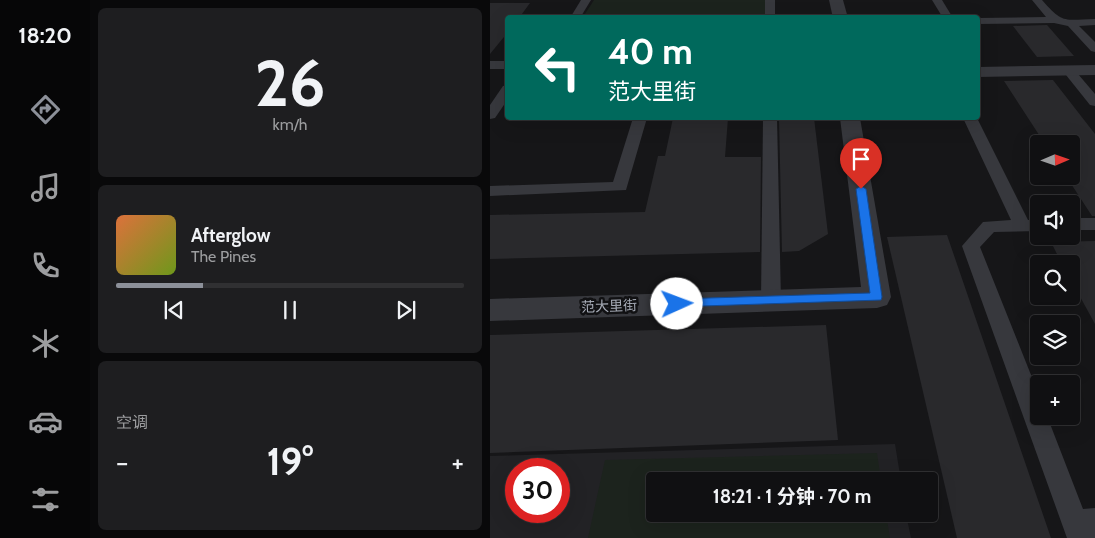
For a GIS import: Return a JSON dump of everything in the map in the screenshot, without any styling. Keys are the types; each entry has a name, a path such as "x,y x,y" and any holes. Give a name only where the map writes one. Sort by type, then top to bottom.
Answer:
{"street":[{"path":"828,0 831,15"},
{"path":"836,0 839,15"},
{"path":"980,71 1095,70"},
{"name":"范大里街","path":"490,298 860,288 841,120"},
{"name":"范大里街","path":"490,310 876,297 850,120"}],"lane":[{"path":"577,15 586,0"},
{"path":"770,0 770,15"},
{"path":"937,0 946,15"},
{"path":"1037,0 1054,20"},
{"path":"980,21 1054,20 1070,23 1095,22"},
{"path":"1070,23 1095,49"},
{"path":"490,65 505,65"},
{"path":"1068,70 1095,102"},
{"path":"490,115 505,93"},
{"path":"492,195 620,187 639,120"},
{"path":"770,120 771,301"},
{"path":"971,120 1030,223"},
{"path":"1080,224 1095,224"},
{"path":"1030,225 989,226 971,246 1084,528"}],"shaded area":[{"path":"594,0 765,0 765,15 584,15"},
{"path":"895,444 900,472 646,472 646,522 908,522 911,538 490,538 490,456"},
{"path":"877,453 880,472 646,472 646,522 887,522 890,538 588,538 605,460"}],"building":[{"path":"490,3 530,3 521,15 505,15 505,36 490,54"},
{"path":"1047,25 1074,56 1037,57 1013,26"},
{"path":"1053,80 1095,134 1095,216 1092,216 1072,185 1080,185 1080,135 1039,135 1004,81"},
{"path":"673,120 728,120 725,157 761,157 760,252 490,259 490,215 645,212 658,156 665,156"},
{"path":"779,120 814,120 828,234 799,251 782,252"},
{"path":"947,235 1051,538 957,538 887,237"},
{"path":"1080,241 1095,241 1095,324 1080,296 1080,255 1058,255 1052,245 1080,245"},
{"path":"826,325 838,440 490,453 490,335"}],"route":[{"path":"677,304 876,297 861,189"}]}
